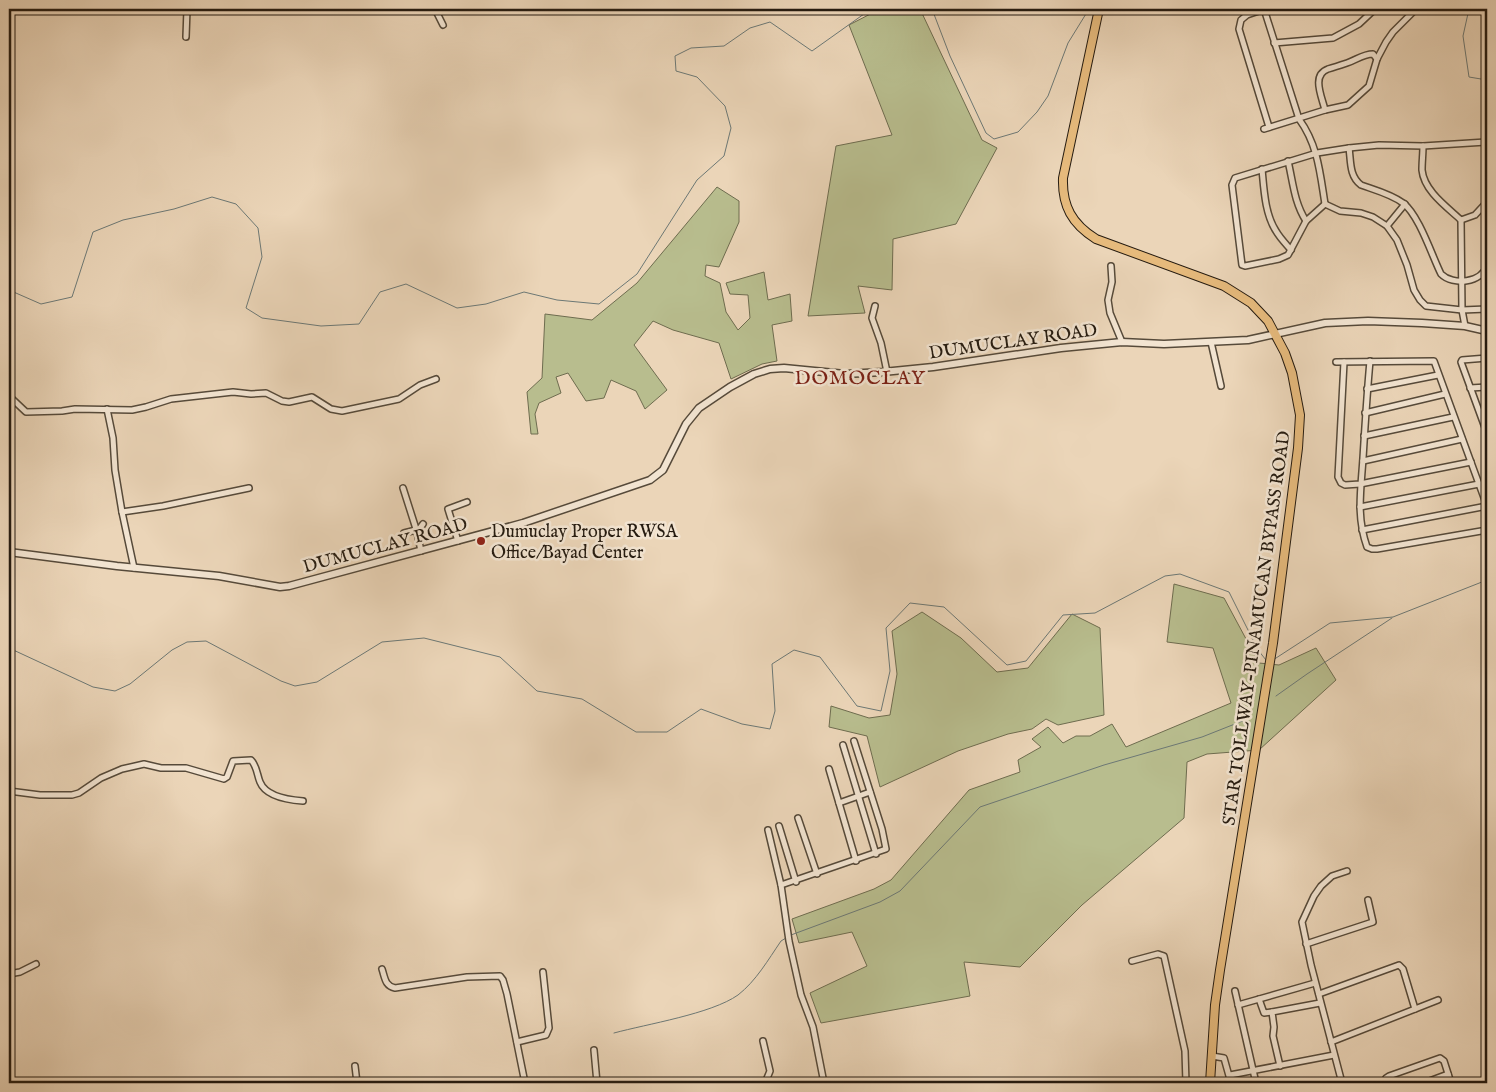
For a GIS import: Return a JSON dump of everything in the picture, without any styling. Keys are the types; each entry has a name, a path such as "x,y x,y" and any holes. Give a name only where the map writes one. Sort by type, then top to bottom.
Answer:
{"main road":[{"name":"STAR TOLLWAY-PINAMUCAN BYPASS ROAD","path":"1099,9 1063,178 1064,198 1069,214 1080,227 1096,239 1224,286 1252,303 1268,321 1285,353 1292,373 1300,415 1268,671 1220,970 1210,1083"}],"street":[{"path":"186,37 187,9"},
{"path":"435,9 443,25"},
{"path":"1325,204 1317,153 1299,119 1265,9 1247,15 1240,20 1239,29 1266,128 1299,119 1325,110 1348,105 1368,86 1377,59 1393,32 1416,9"},
{"path":"1274,43 1333,38 1359,24 1375,9"},
{"path":"1325,110 1318,82 1320,74 1326,69 1350,62 1366,54 1372,54 1377,59"},
{"path":"1325,204 1306,221 1288,255 1279,259 1242,265 1232,185 1233,180 1288,161 1317,153 1349,148 1379,145 1423,146 1487,142"},
{"path":"1423,146 1422,172 1426,182 1437,198 1461,220 1462,310 1465,326"},
{"path":"1349,148 1352,176 1361,185 1394,197 1405,204 1415,219 1441,274 1451,281 1462,281 1476,278 1486,270 1487,266"},
{"path":"1288,161 1296,200 1306,221"},
{"path":"1262,169 1267,209 1273,227 1291,250"},
{"path":"1461,220 1475,215 1487,202"},
{"path":"1325,204 1340,211 1372,217 1387,226 1397,240 1414,290 1426,306 1462,310 1487,309"},
{"path":"1387,226 1405,204"},
{"path":"1111,266 1112,282 1108,300 1110,313 1122,342"},
{"path":"875,306 872,318 882,343 887,372"},
{"name":"DUMUCLAY ROAD","path":"9,552 134,568 219,576 280,586 304,582 523,523 650,480 663,470 686,424 699,408 730,387 754,374 770,369 784,368 845,374 887,372 1061,348 1122,342 1164,344 1248,340 1326,323 1422,323 1465,326 1487,331"},
{"path":"1211,342 1221,386"},
{"path":"1487,358 1461,361 1461,367 1487,433"},
{"path":"1370,361 1360,484 1362,530 1366,545 1372,549 1487,530"},
{"path":"1336,362 1434,361 1487,506 1362,530"},
{"path":"1344,362 1338,477 1342,484 1360,484 1471,462"},
{"path":"1367,389 1438,375"},
{"path":"9,396 26,412 75,409 132,410 171,399 233,392 266,393 282,402 312,397 331,409 342,411 399,399 420,384 436,379"},
{"path":"1470,388 1487,387"},
{"path":"1365,413 1445,394"},
{"path":"107,409 113,438 115,470 122,512 134,568"},
{"path":"1364,436 1453,417"},
{"path":"1363,461 1462,439"},
{"path":"1360,507 1479,484"},
{"path":"122,512 164,506 249,488"},
{"path":"403,488 422,551"},
{"path":"458,541 448,509 467,502"},
{"path":"404,533 416,531 423,524"},
{"path":"781,886 876,854 887,848 854,741"},
{"path":"843,745 876,854"},
{"path":"9,791 72,795 101,778 122,769 144,764 162,768 186,768 224,779 227,777 234,760 241,759 251,760 254,763 261,784 268,792 291,800 303,801"},
{"path":"829,769 856,861"},
{"path":"839,803 870,792"},
{"path":"798,818 817,874"},
{"path":"779,826 796,882"},
{"path":"768,830 781,886 785,921 801,995 813,1027 824,1083"},
{"path":"1342,1083 1315,983 1302,922 1314,896 1321,886 1332,876 1347,871"},
{"path":"1306,944 1373,922 1368,900"},
{"path":"1132,961 1158,954 1164,956 1185,1051 1186,1083"},
{"path":"9,974 20,972 36,964"},
{"path":"1319,994 1399,965 1403,969 1415,1009"},
{"path":"382,969 386,983 390,987 395,988 467,977 500,976 503,980 525,1083"},
{"path":"517,1042 546,1035 548,1032 543,972"},
{"path":"1238,1005 1315,983"},
{"path":"1234,990 1256,1083"},
{"path":"1259,999 1264,1013 1320,1003"},
{"path":"1330,1042 1438,1000"},
{"path":"1272,1012 1273,1036 1280,1066"},
{"path":"763,1041 770,1071 765,1083"},
{"path":"594,1050 597,1083"},
{"path":"1230,1076 1334,1055"},
{"path":"1212,1056 1224,1058 1231,1083"},
{"path":"1384,1083 1389,1076 1440,1058 1444,1061 1452,1083"},
{"path":"355,1066 357,1083"},
{"path":"1424,1083 1448,1074"}],"green space":[{"path":"880,9 920,9 982,140 997,148 956,224 893,239 892,290 858,286 865,313 808,316 836,146 892,135 849,25"},
{"path":"717,187 739,201 739,222 719,267 706,265 705,276 720,283 726,312 738,330 750,318 748,295 730,294 726,283 764,272 768,300 790,294 792,321 772,325 777,361 762,364 731,379 719,343 673,330 653,321 634,345 667,390 645,409 636,391 611,380 604,398 586,401 568,373 556,377 561,393 539,403 535,414 538,434 531,434 527,392 542,378 545,314 592,320 637,283"},
{"path":"1174,584 1224,598 1259,663 1279,665 1316,648 1336,680 1259,750 1207,754 1187,762 1184,818 1082,905 1020,967 964,962 970,996 821,1023 810,993 867,966 852,932 799,943 792,919 874,889 891,880 969,790 1020,772 1018,760 1041,747 1032,739 1048,727 1063,743 1076,736 1090,736 1112,724 1126,747 1231,703 1213,648 1167,642"},
{"path":"922,612 961,638 997,672 1028,668 1072,614 1100,628 1104,715 1058,725 1046,719 1032,729 1008,734 958,751 880,787 867,736 829,727 831,706 869,718 890,715 897,674 892,631"}],"waterway":[{"path":"9,290 41,304 72,297 93,232 123,220 174,209 212,197 236,204 258,228 262,257 246,308 262,318 321,326 359,324 380,292 406,284 457,308 486,304 524,292 557,300 599,304 637,274 697,180 724,156 731,128 725,106 697,77 676,71 675,56 691,48 724,46 750,28 770,22 812,51 871,9"},
{"path":"932,9 950,56 986,133 994,139 1018,132 1037,112 1048,96 1068,43 1089,9"},
{"path":"1469,9 1463,36 1469,77 1487,80"},
{"path":"9,648 93,687 115,691 130,684 172,650 187,642 206,641 281,681 295,686 317,682 382,642 424,638 500,657 537,691 582,699 636,732 667,732 701,709 742,724 770,729 775,711 772,664 794,650 820,657 857,706 881,711 890,671 886,628 910,603 944,607 1007,665 1026,661 1063,615 1095,613 1165,576 1180,574 1229,592 1258,650 1266,660"},
{"path":"1273,660 1330,623 1393,617 1487,580"},
{"path":"1276,696 1392,618"},
{"path":"791,935 880,902 900,891 980,807 1104,765 1202,737 1245,720"},
{"path":"614,1033 678,1018 726,1002 738,995 750,983 781,941 786,938"}],"place":[{"name":"Dumuclay Proper RWSA Office/Bayad Center","path":"481,541"}],"district":[{"name":"DOMOCLAY","path":"860,377"}]}
